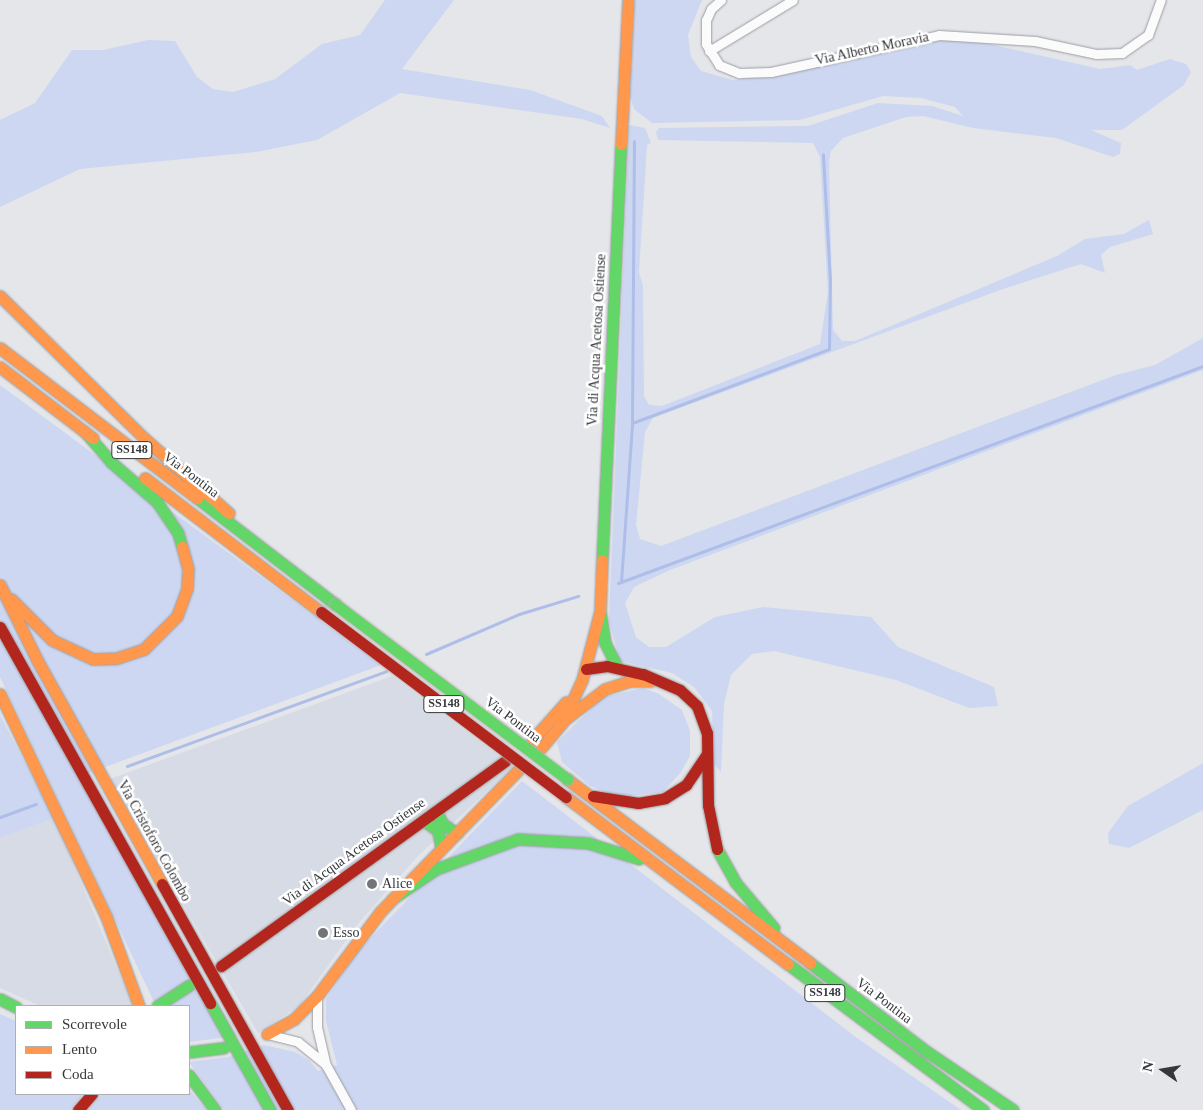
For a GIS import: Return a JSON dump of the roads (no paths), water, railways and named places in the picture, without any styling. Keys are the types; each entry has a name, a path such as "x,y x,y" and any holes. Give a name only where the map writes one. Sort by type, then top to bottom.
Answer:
{"main road":[{"name":"Via di Acqua Acetosa Ostiense","path":"541,748 564,720 582,680 600,611 628,0"},
{"path":"0,296 265,551"},
{"name":"Via Pontina","path":"0,348 790,948 986,1093 1013,1110"},
{"name":"SS148","path":"0,367 321,612 983,1110"},
{"path":"1,586 52,640 93,658 117,658 144,649 177,616 188,575 178,533 157,502 111,462 85,432"},
{"name":"Via Cristoforo Colombo","path":"1,586 37,660 288,1110"},
{"path":"600,611 605,643 616,667"},
{"path":"0,627 270,1110"},
{"path":"586,669 616,667 662,681 687,695 700,709 707,733 708,805 719,853 741,890 790,948"},
{"name":"Via di Acqua Acetosa Ostiense","path":"532,740 582,680"},
{"path":"564,720 595,695 619,684 662,681"},
{"path":"0,694 106,916 139,1005"},
{"path":"587,795 638,803 665,798 686,785 708,752"},
{"name":"Via di Acqua Acetosa Ostiense","path":"221,966 505,761"},
{"path":"267,1034 294,1019 317,996 342,958 392,899 517,771"},
{"path":"436,811 443,824 456,833"},
{"path":"423,820 438,831 441,848"},
{"path":"392,899 436,869 489,846 523,839 606,846 668,874"},
{"path":"159,1005 189,985"},
{"path":"0,999 15,1006"},
{"path":"190,1052 224,1048"},
{"path":"190,1075 215,1110"},
{"path":"986,1093 1028,1110"},
{"path":"78,1110 91,1095"}],"street":[{"path":"721,0 711,9 706,20 704,34 709,51 793,0"},
{"name":"Via Alberto Moravia","path":"709,51 719,65 739,73 771,72 939,35 1035,41 1096,54 1122,53 1148,35 1161,0"},
{"path":"317,996 317,1027 326,1065 351,1110"},
{"path":"267,1034 298,1042 326,1065"}],"waterway":[{"path":"621,582 632,423 634,141"},
{"path":"632,423 829,349 830,281 823,154"},
{"path":"618,583 1203,366"},
{"path":"426,654 519,614 578,596"},
{"path":"127,766 386,671"},
{"path":"0,817 36,804"}],"place":[{"name":"Alice","path":"372,884"},
{"name":"Esso","path":"323,933"}]}
